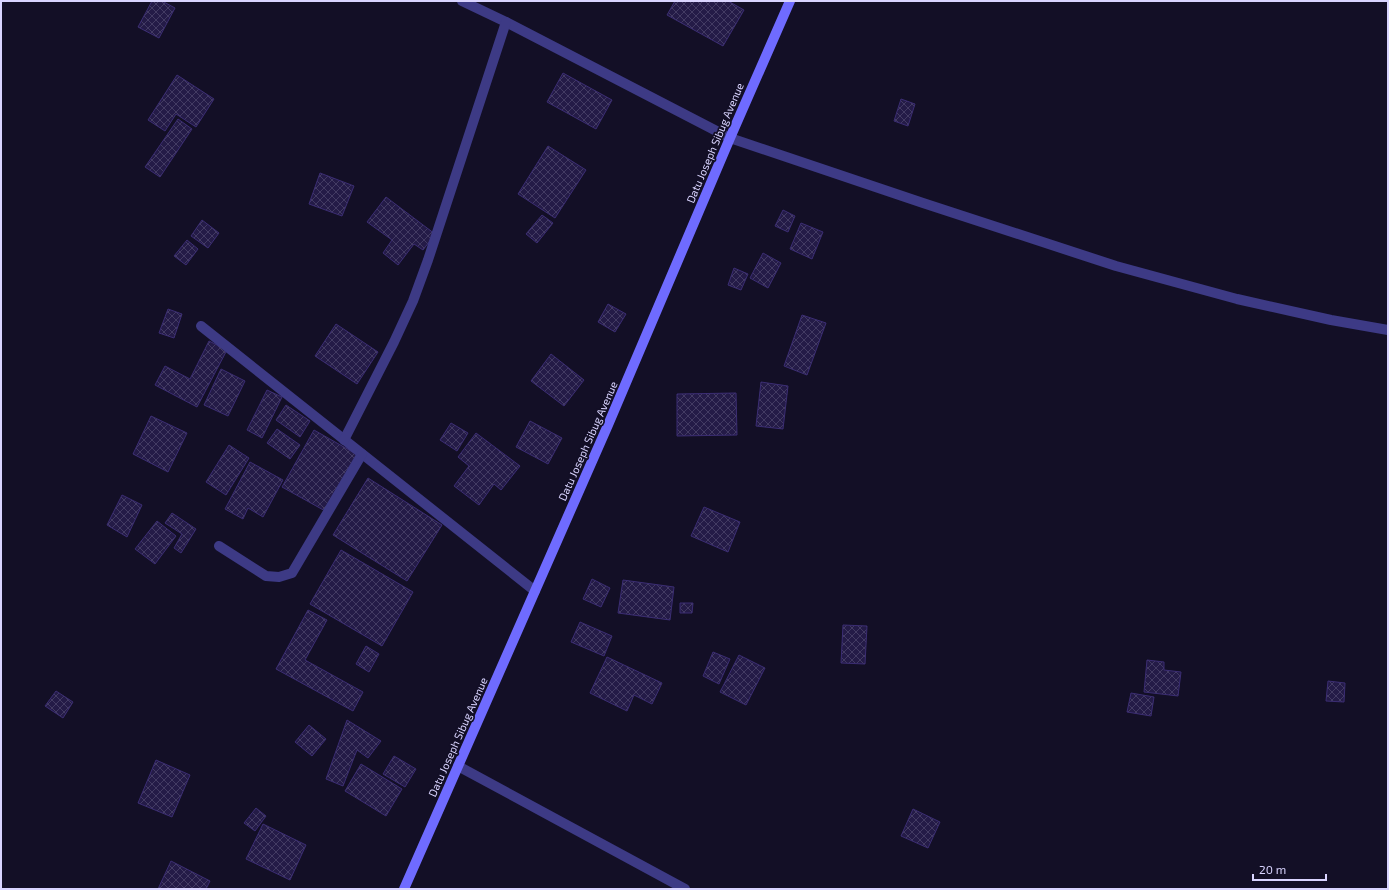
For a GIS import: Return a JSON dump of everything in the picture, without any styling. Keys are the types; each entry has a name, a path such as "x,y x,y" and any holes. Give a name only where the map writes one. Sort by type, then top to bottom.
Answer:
{"main road":[{"name":"Datu Joseph Sibug Avenue","path":"404,889 648,333 730,138 790,1"}],"street":[{"path":"462,1 506,22 730,138 1116,266 1237,299 1331,320 1388,330"},
{"path":"344,440 394,342 428,260 506,22"},
{"path":"201,326 535,591"},
{"path":"219,546 266,576 279,577 292,573 362,454"},
{"path":"458,766 685,889"}],"building":[{"path":"152,1 162,1 175,8 159,38 138,27"},
{"path":"675,1 728,1 744,10 723,46 667,15"},
{"path":"563,73 612,100 596,129 547,102"},
{"path":"177,75 214,99 196,127 176,114 165,131 148,120"},
{"path":"901,99 915,104 908,126 894,121"},
{"path":"178,119 192,129 160,177 145,167"},
{"path":"548,146 586,170 555,218 518,194"},
{"path":"320,173 354,186 342,216 309,204"},
{"path":"386,197 435,234 423,250 414,244 398,265 383,253 392,240 367,222"},
{"path":"783,210 795,216 788,232 775,226"},
{"path":"542,215 553,223 537,243 526,234"},
{"path":"202,220 219,233 208,248 191,236"},
{"path":"801,223 823,232 812,259 790,249"},
{"path":"187,240 198,249 186,265 174,256"},
{"path":"763,253 781,263 768,288 750,278"},
{"path":"734,268 748,274 741,290 728,285"},
{"path":"608,304 626,314 615,332 598,322"},
{"path":"168,309 182,314 174,338 159,333"},
{"path":"802,315 826,323 807,375 784,366"},
{"path":"336,324 378,352 357,384 315,356"},
{"path":"209,341 227,350 197,407 155,385 165,366 190,379"},
{"path":"551,354 584,380 564,406 531,381"},
{"path":"221,369 245,381 228,416 204,405"},
{"path":"761,382 788,386 783,429 756,426"},
{"path":"267,390 282,397 262,438 247,430"},
{"path":"736,393 737,435 677,436 677,394"},
{"path":"286,405 310,421 300,437 276,420"},
{"path":"151,416 187,433 168,472 133,454"},
{"path":"530,421 562,438 548,464 516,447"},
{"path":"451,423 468,433 457,451 440,440"},
{"path":"277,429 300,445 290,459 267,443"},
{"path":"314,430 358,455 327,512 282,487"},
{"path":"476,433 520,466 501,490 494,484 479,505 454,486 469,466 458,457"},
{"path":"229,445 249,458 226,495 206,482"},
{"path":"250,462 283,480 263,517 248,508 243,519 225,509"},
{"path":"368,478 442,525 407,581 333,535"},
{"path":"122,495 142,505 127,537 107,525"},
{"path":"704,507 740,522 728,552 691,536"},
{"path":"172,513 196,529 181,553 174,548 182,534 165,523"},
{"path":"157,521 176,536 155,564 135,549"},
{"path":"341,550 413,592 382,646 310,604"},
{"path":"592,579 610,588 601,607 583,599"},
{"path":"623,580 674,587 670,620 618,613"},
{"path":"680,603 693,603 692,613 680,613"},
{"path":"308,610 327,620 305,660 363,692 353,711 276,669"},
{"path":"580,622 612,636 604,656 571,642"},
{"path":"843,625 867,626 865,664 841,663"},
{"path":"366,646 379,654 369,672 356,664"},
{"path":"713,652 730,659 719,684 703,676"},
{"path":"739,655 765,668 746,705 720,692"},
{"path":"607,657 662,683 652,704 634,695 627,711 590,693"},
{"path":"1147,660 1164,662 1164,670 1181,672 1178,696 1144,692"},
{"path":"1328,681 1345,683 1344,702 1326,701"},
{"path":"56,691 73,702 63,718 45,706"},
{"path":"1131,693 1154,697 1151,716 1127,712"},
{"path":"347,720 381,741 368,758 357,750 343,786 326,779"},
{"path":"309,725 326,739 312,756 295,742"},
{"path":"394,756 416,769 405,787 383,774"},
{"path":"156,760 190,775 172,817 138,803"},
{"path":"361,764 402,789 386,816 345,791"},
{"path":"256,808 266,816 255,831 244,823"},
{"path":"913,809 940,822 928,848 901,836"},
{"path":"263,824 306,845 290,880 246,859"},
{"path":"171,861 210,881 206,889 158,889"}]}
